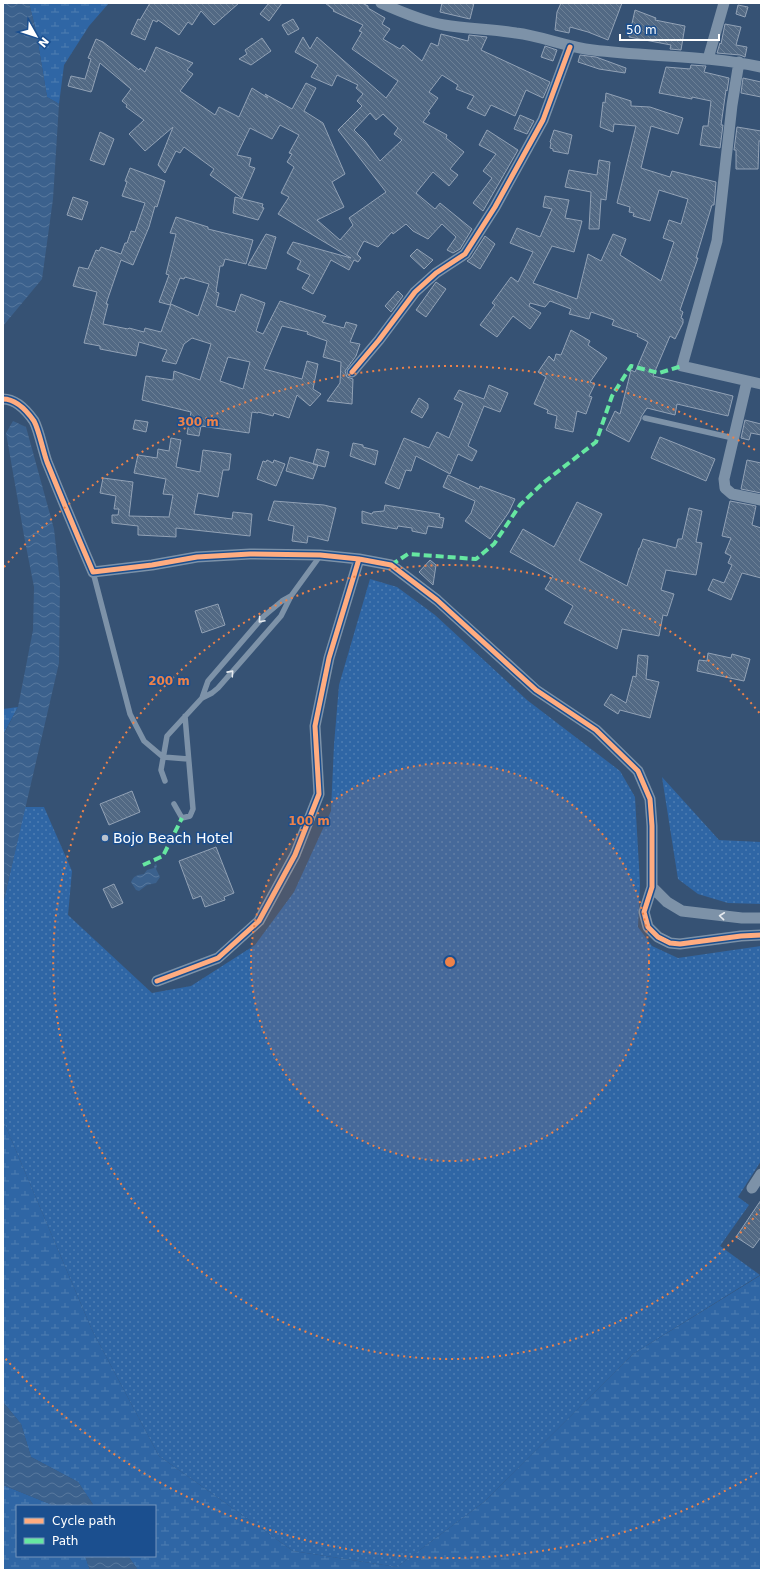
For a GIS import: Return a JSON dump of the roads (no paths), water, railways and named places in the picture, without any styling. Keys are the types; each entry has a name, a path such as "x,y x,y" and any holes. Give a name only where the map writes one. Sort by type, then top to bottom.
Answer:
{"street":[{"path":"381,3 400,12 443,25 518,33 570,47 739,62 761,67"},
{"path":"708,59 724,3"},
{"path":"352,372 379,340 415,292 436,273 465,254 495,207 543,120 570,47"},
{"path":"739,62 732,105 717,240 682,366 761,384"},
{"path":"747,381 724,479 725,488 732,494 761,500"},
{"path":"3,399 8,399 22,406 34,422 61,498 93,572 197,558 250,554 320,556 359,559 391,565 437,600 536,690 596,730 638,771 650,799 652,826 652,886 644,912 648,927 658,937 670,943 680,944 741,936 761,935"},
{"path":"157,981 218,958 258,921 295,855 319,794 315,726 329,658 359,559"},
{"path":"652,886 667,902 682,911 742,918 761,918"},
{"path":"741,936 742,918"},
{"path":"752,1188 761,1174"}],"lane":[{"path":"645,418 734,438"},
{"path":"165,781 161,770 167,736 202,698 218,688 258,645 281,616 291,596 320,556"},
{"path":"93,572 130,714 144,740 163,757 188,759"},
{"path":"202,698 208,681 264,616 282,600 291,596"},
{"path":"174,804 182,818 190,816 193,809 185,716"}],"water":[{"path":"3,3 29,3 36,31 47,97 59,104 53,199 42,279 3,326"},
{"path":"13,421 26,427 54,529 60,583 59,663 3,904 3,736 18,707 33,630 34,587 6,433"},
{"path":"155,864 157,865 156,869 160,877 156,883 147,885 139,891 136,890 131,882 133,878 137,875 144,874 147,870 154,868"},
{"path":"3,1402 21,1424 31,1457 78,1482 93,1505 53,1505 3,1485"},
{"path":"85,1557 129,1557 138,1570 90,1570"}],"place":[{"name":"Bojo Beach Hotel","path":"105,838"}]}
